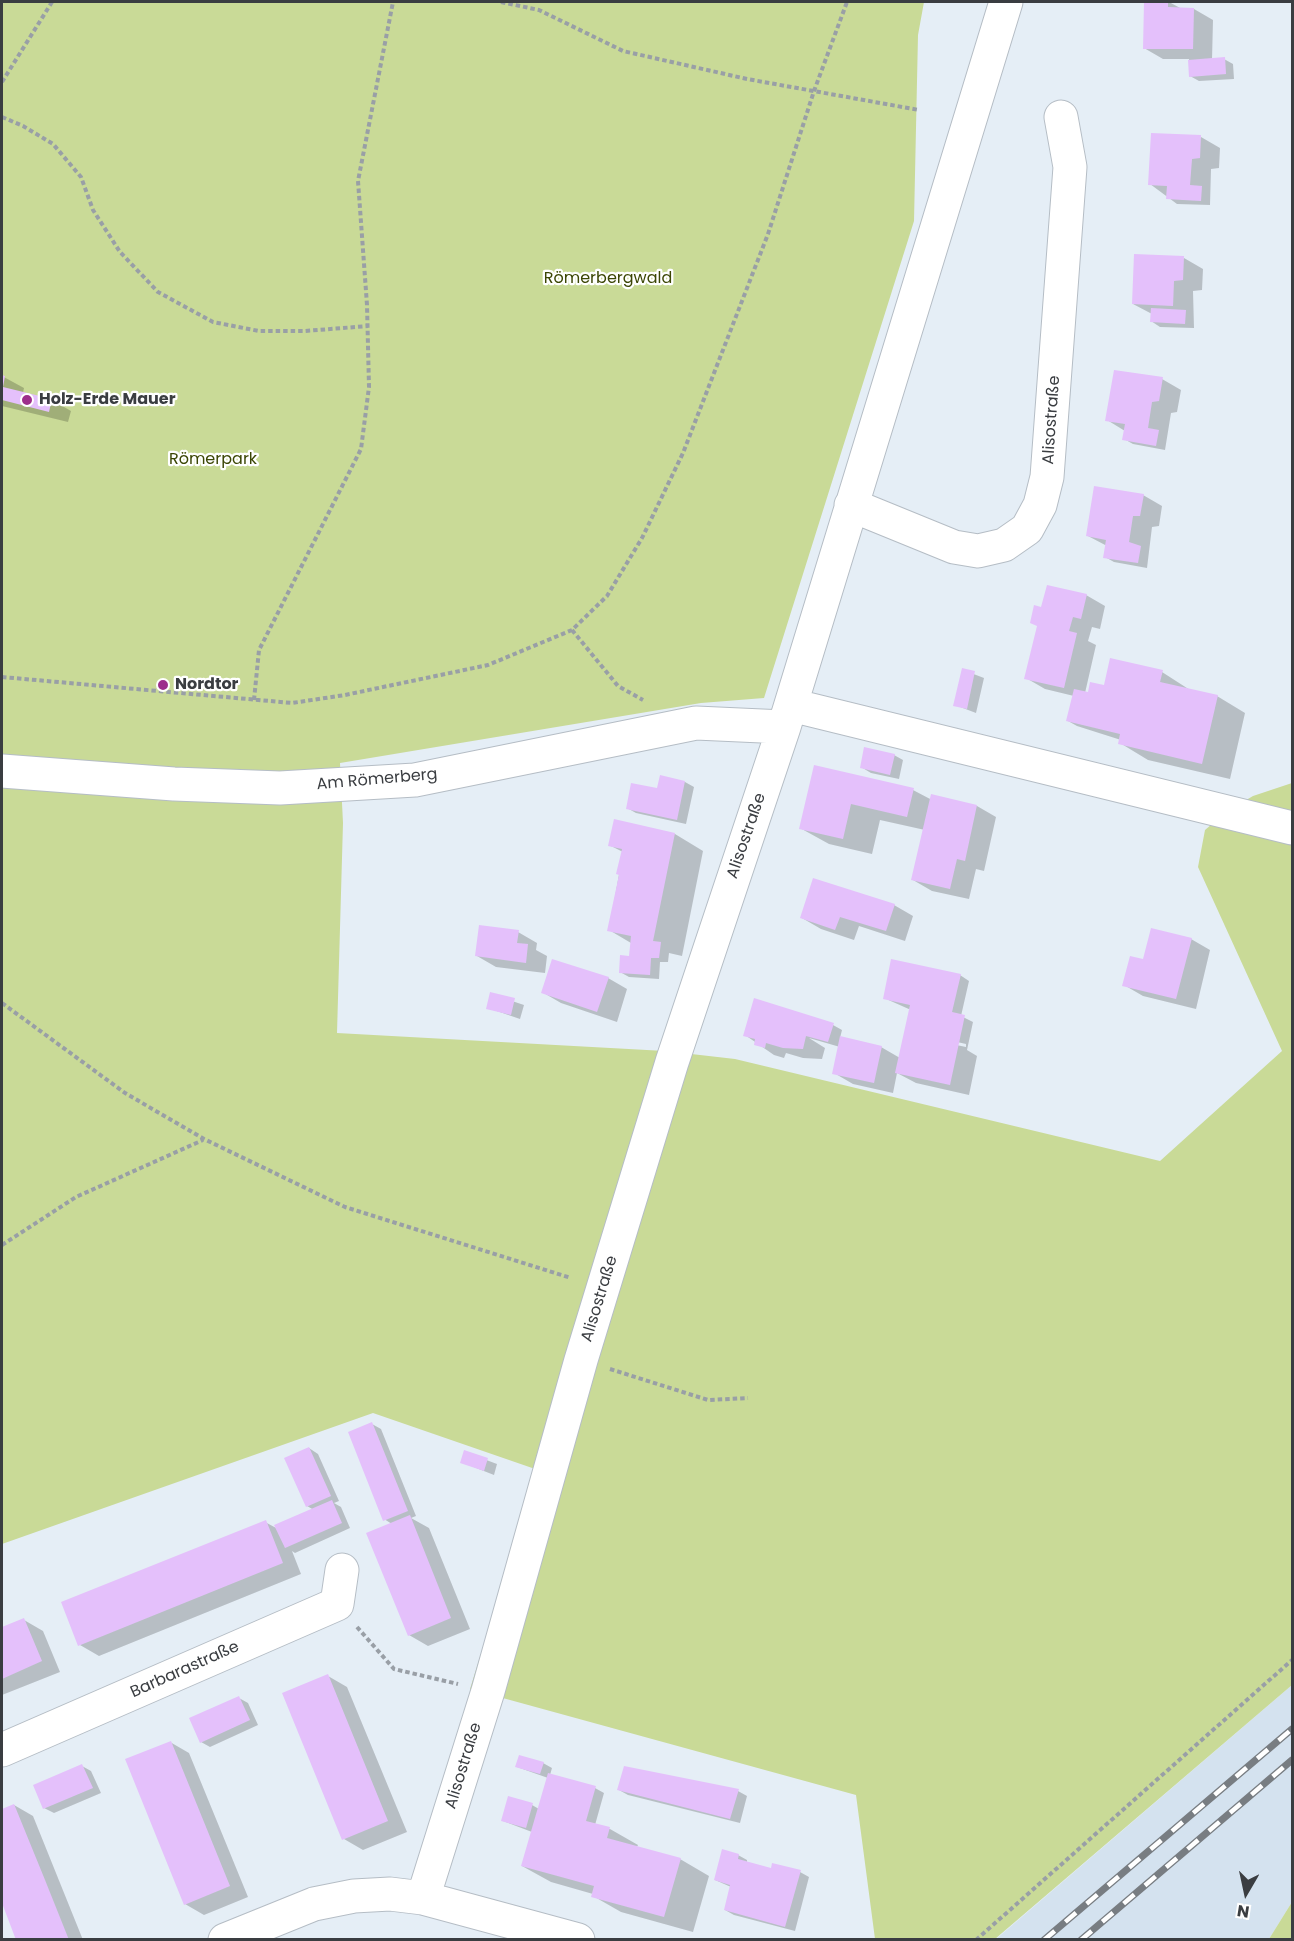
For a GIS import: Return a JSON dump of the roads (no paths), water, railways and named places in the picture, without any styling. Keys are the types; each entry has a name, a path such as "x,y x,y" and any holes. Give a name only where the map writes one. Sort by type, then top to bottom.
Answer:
{"street":[{"name":"Alisostraße","path":"423,1898 488,1691 581,1360 672,1062 788,716 1006,2"},
{"name":"Alisostraße","path":"851,505 954,547 978,551 1004,545 1027,529 1040,505 1047,477 1070,167 1061,117"},
{"name":"Am Römerberg","path":"2,771 174,784 280,788 414,780 696,723 788,716"},
{"path":"788,716 1293,828"},
{"name":"Barbarastraße","path":"2,1750 337,1604 342,1570"},
{"path":"225,1940 275,1918 324,1902 354,1896 390,1894 423,1898 578,1940"}],"railway":[{"path":"1044,1940 1292,1729"},
{"path":"1081,1940 1292,1760"}],"place":[{"name":"Holz-Erde Mauer","path":"27,400"},
{"name":"Nordtor","path":"163,685"}],"park label":[{"name":"Römerbergwald","path":"608,279"},
{"name":"Römerpark","path":"213,460"}]}
